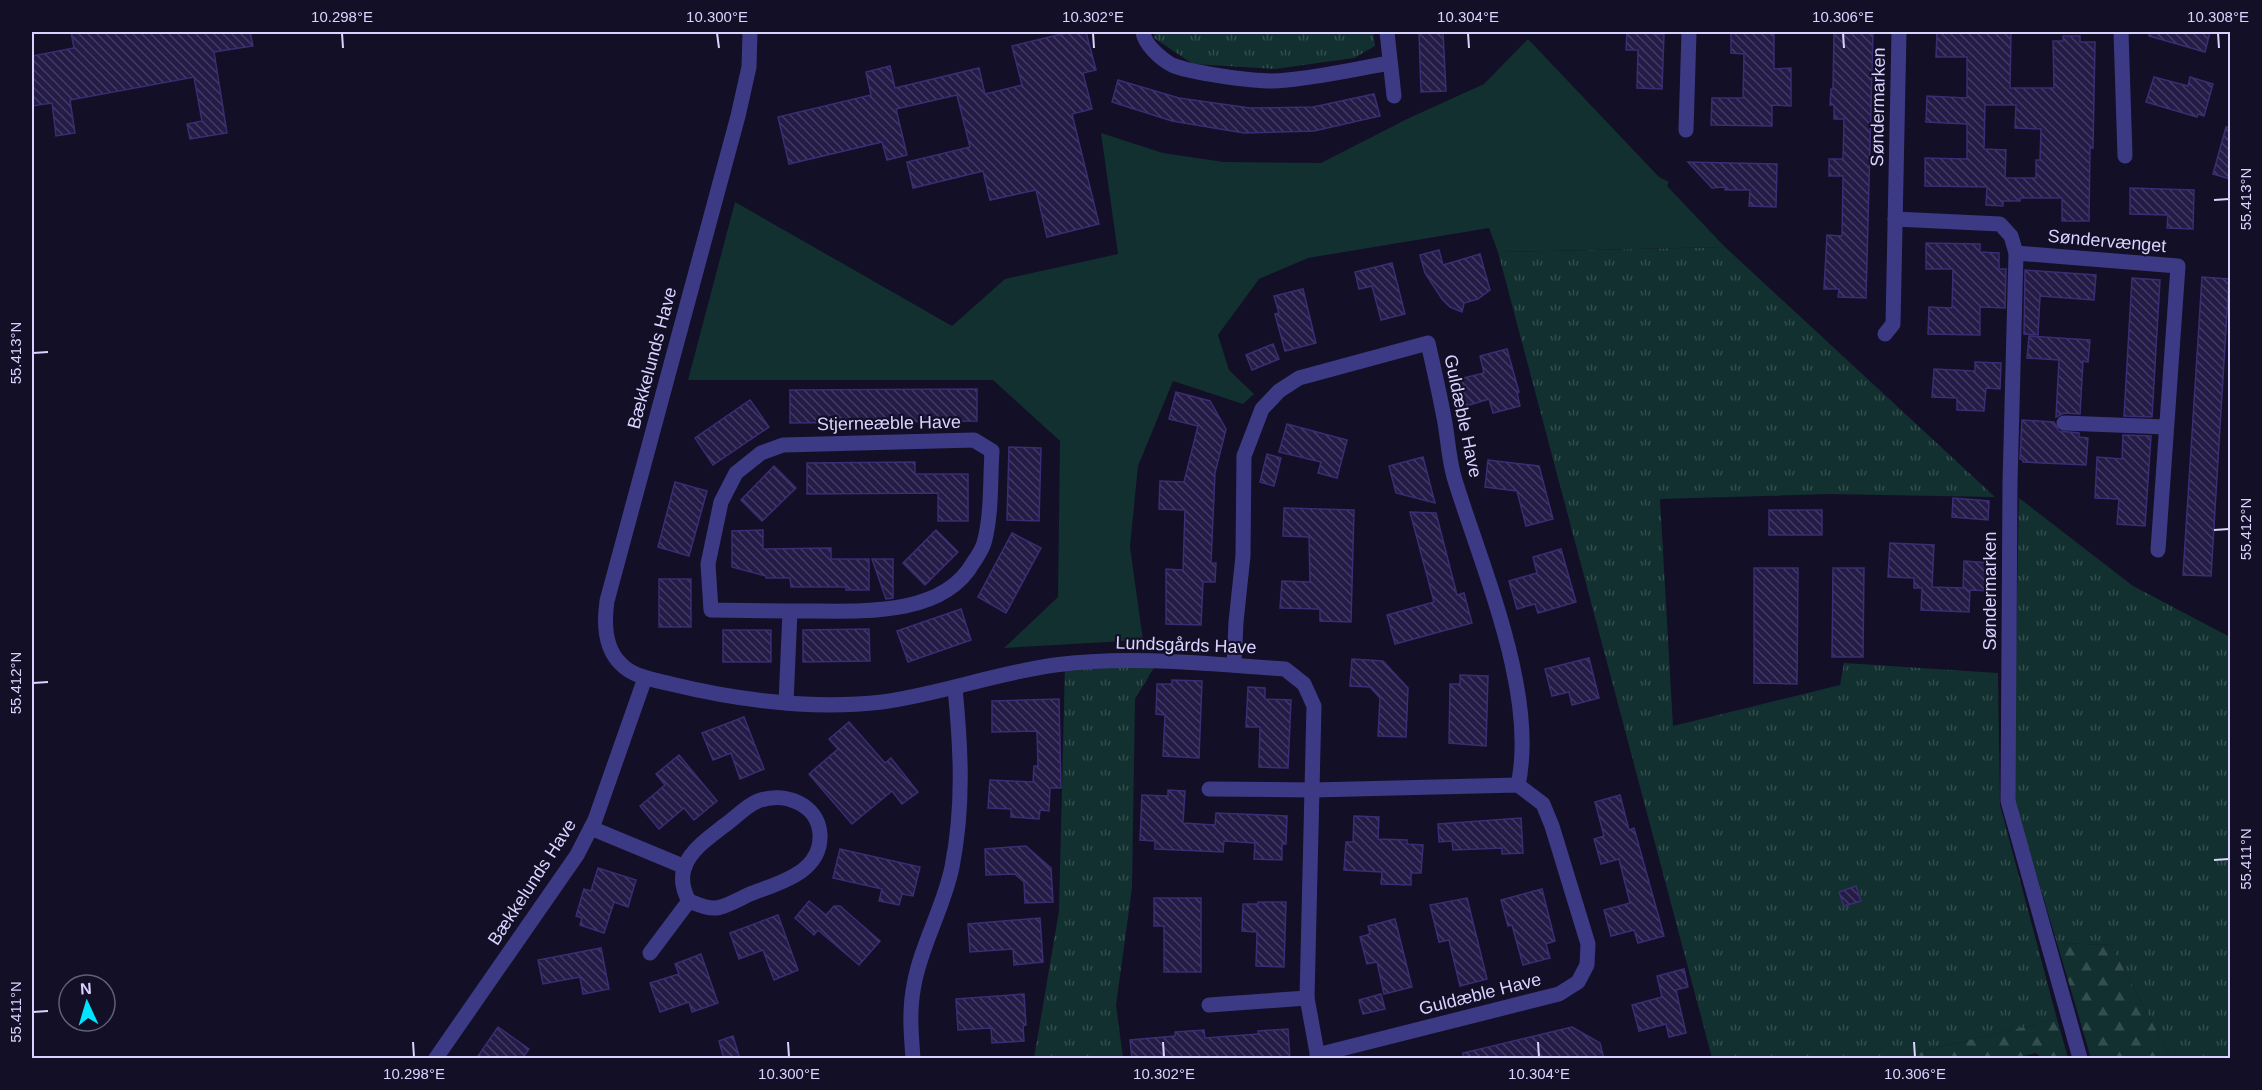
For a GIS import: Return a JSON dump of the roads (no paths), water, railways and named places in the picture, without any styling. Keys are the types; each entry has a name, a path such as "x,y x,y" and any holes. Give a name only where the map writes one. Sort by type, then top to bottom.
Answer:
{"street":[{"name":"Bækkelunds Have","path":"750,32 748,67 738,116 607,601 604,619 609,647 621,665 645,678 716,695 786,703 881,702 955,688"},
{"path":"1143,32 1143,36 1153,50 1172,64 1204,73 1272,81 1390,63"},
{"path":"1387,32 1394,96"},
{"path":"1686,130 1689,32"},
{"name":"Søndermarken","path":"1886,334 1893,324 1899,32"},
{"path":"2121,32 2125,156"},
{"name":"Søndermarken","path":"1895,219 2000,224 2011,236 2016,252 2010,483 2008,801 2080,1059"},
{"name":"Søndervænget","path":"2016,252 2178,266 2157,550"},
{"name":"Guldæble Have","path":"1234,665 1244,556 1244,456 1262,410 1279,391 1299,378 1428,343 1453,474 1506,641 1521,712 1522,765 1518,785 1543,804 1552,826 1588,944 1587,965 1578,981 1559,994 1318,1057"},
{"path":"2064,423 2166,427"},
{"name":"Stjerneæble Have","path":"974,440 992,451 984,546 968,572 949,590 925,602 888,609 790,611 711,610 708,564 721,502 736,473 761,453 783,444 974,440"},
{"path":"786,703 790,611"},
{"name":"Lundsgårds Have","path":"955,688 1006,674 1055,665 1125,659 1286,669 1304,684 1314,706 1307,999 1318,1057"},
{"name":"Bækkelunds Have","path":"436,1059 577,855 591,828 645,678"},
{"path":"913,1059 910,1020 914,983 952,868 959,814 962,769 955,688"},
{"path":"1209,789 1313,790 1518,785"},
{"path":"782,796 799,802 810,810 820,832 816,856 797,876 716,908 689,901 682,887 685,867 695,849 757,801 782,796"},
{"path":"591,828 685,867"},
{"path":"650,953 689,901"},
{"path":"1209,1005 1307,999"}]}
